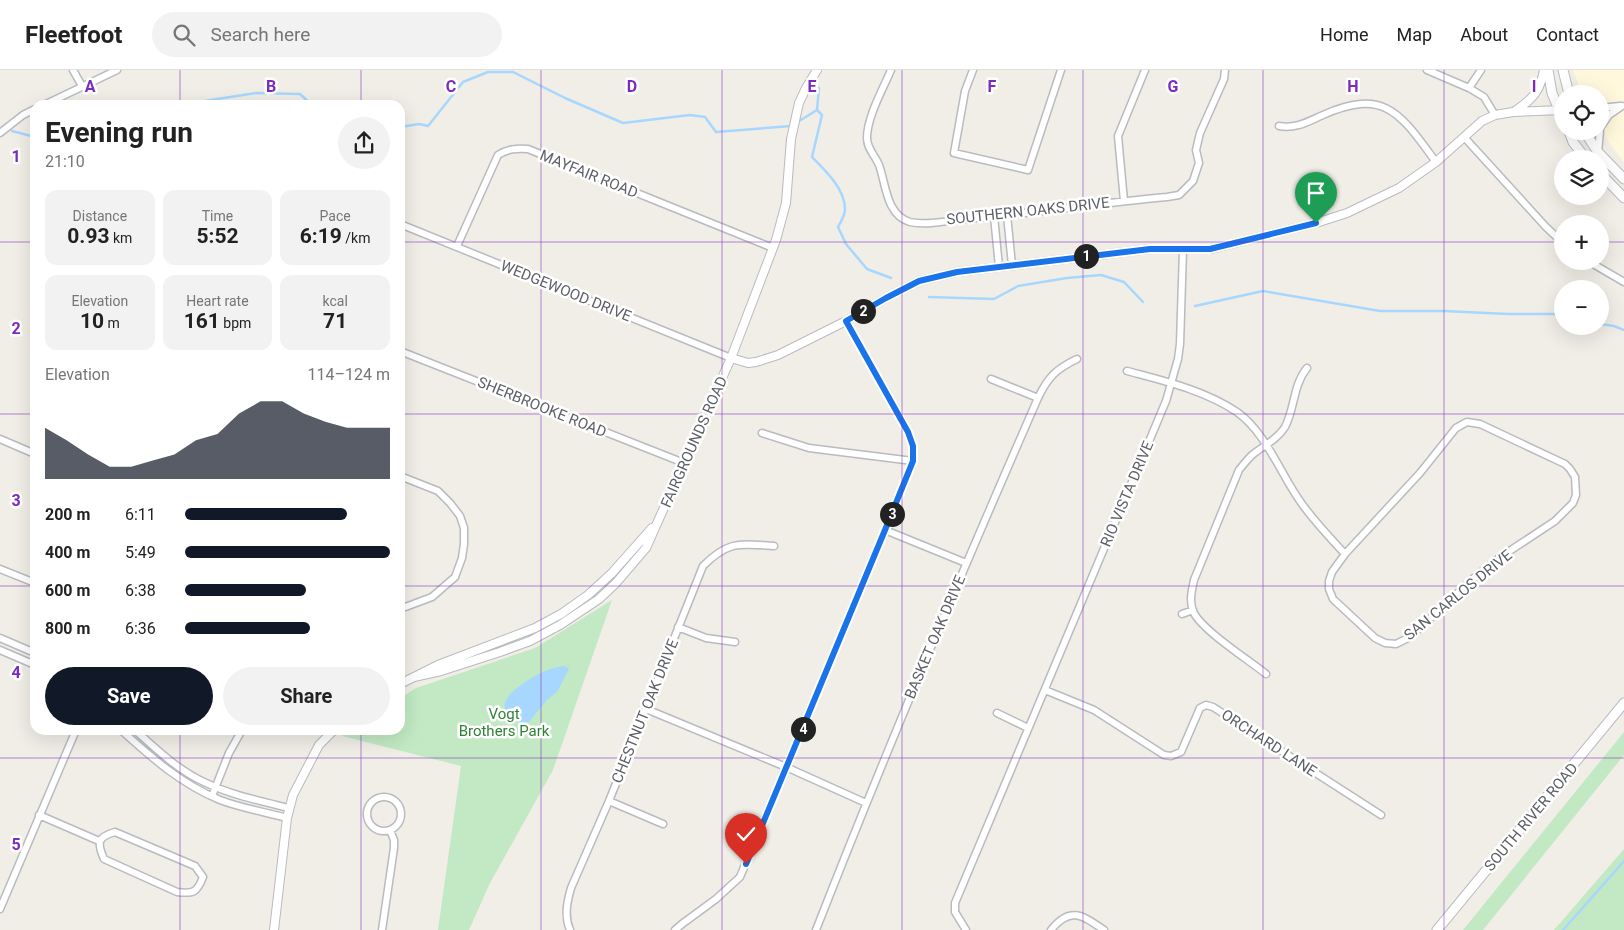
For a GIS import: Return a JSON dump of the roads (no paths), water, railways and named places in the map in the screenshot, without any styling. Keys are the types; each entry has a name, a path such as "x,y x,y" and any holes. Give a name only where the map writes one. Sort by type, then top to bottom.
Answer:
{"main road":[{"path":"1546,70 1554,97"},
{"path":"1564,70 1567,85"},
{"path":"1609,163 1624,179"},
{"path":"1609,182 1624,198"},
{"name":"SOUTH RIVER ROAD","path":"1437,930 1624,703"}],"street":[{"path":"74,70 82,86"},
{"path":"54,100 117,70"},
{"name":"FAIRGROUNDS ROAD","path":"405,682 414,677 442,671 500,652 530,641 560,625 599,599 616,583 646,548 732,358 773,248 786,203 790,139 799,104 817,70"},
{"name":"SOUTHERN OAKS DRIVE","path":"891,70 869,125 867,138 869,150 878,163 891,205 898,215 910,222 1007,215 1179,195 1193,181 1199,163 1196,150 1200,133 1224,79 1225,70"},
{"path":"973,70 965,91 954,153 1028,170 1061,70"},
{"path":"1124,201 1118,136 1145,70"},
{"path":"1427,70 1484,97 1495,115"},
{"path":"1468,88 1480,70"},
{"path":"1513,112 1530,101 1537,92 1546,70"},
{"path":"1279,126 1289,128 1342,107 1353,104 1371,104 1390,110 1402,118 1436,162"},
{"path":"1609,107 1623,106"},
{"path":"1609,115 1623,106"},
{"path":"0,133 30,112"},
{"path":"732,358 748,363 756,362 800,345 919,281 957,272 1150,249 1210,249 1284,232 1346,213 1399,188 1436,162 1482,121 1495,115 1513,112 1554,112"},
{"path":"1464,137 1554,234"},
{"name":"MAYFAIR ROAD","path":"457,246 498,154 519,148 528,149 773,248"},
{"path":"1007,215 1012,265"},
{"path":"994,216 999,266"},
{"name":"WEDGEWOOD DRIVE","path":"405,226 732,358"},
{"name":"RIO VISTA DRIVE","path":"966,930 955,912 955,903 1028,728 1046,690 1159,419 1172,383 1180,344 1183,250"},
{"path":"1603,270 1624,282"},
{"path":"675,930 716,899 740,877 913,461 913,446 908,432 846,321"},
{"name":"SHERBROOKE ROAD","path":"405,353 684,463"},
{"name":"BASKET OAK DRIVE","path":"816,930 866,803 966,563 1038,398 1051,375 1066,364 1077,359"},
{"path":"1266,674 1202,625 1193,610 1191,594 1194,580 1239,470 1251,456 1278,437 1285,426 1292,408 1301,375 1307,368"},
{"path":"1127,371 1172,383 1208,397 1237,413 1254,429 1266,445 1304,507 1345,554"},
{"path":"991,379 1038,398"},
{"name":"SAN CARLOS DRIVE","path":"1466,422 1480,424 1565,464 1575,477 1576,495 1572,503 1555,522 1499,558 1476,576 1410,637 1396,644 1385,643 1375,638 1333,599 1329,589 1329,581 1332,572 1345,554 1420,473 1456,428 1466,422"},
{"path":"762,433 809,448 913,461"},
{"path":"0,439 30,452"},
{"path":"405,478 438,492 460,516 464,528 462,558 455,577 432,597 405,607"},
{"path":"885,530 966,563"},
{"name":"CHESTNUT OAK DRIVE","path":"570,930 566,912 568,899 703,566 724,549 742,544 774,546"},
{"path":"0,569 30,581"},
{"path":"1182,614 1193,610"},
{"path":"678,627 706,638 735,642"},
{"path":"0,639 30,650"},
{"path":"0,650 30,663"},
{"name":"ORCHARD LANE","path":"1046,690 1094,710 1164,754 1171,756 1181,752 1200,708 1206,705 1213,706 1380,815"},
{"path":"646,709 866,803"},
{"path":"997,713 1028,728"},
{"path":"0,909 74,735"},
{"path":"127,735 172,774 212,796 223,801 287,818"},
{"path":"141,735 176,764 202,781 238,796 289,808"},
{"path":"212,796 229,753 239,735"},
{"path":"274,930 289,808 293,795 319,745 329,735"},
{"path":"380,798 394,801 400,809 399,823 390,830 378,830 374,828 369,820 369,807 380,798"},
{"path":"608,801 663,824"},
{"path":"39,815 99,841"},
{"path":"382,930 394,848 394,840 390,830"},
{"path":"109,833 120,833 195,866 203,877 199,887 189,894 177,892 104,859 99,849 99,841 109,833"},
{"path":"1051,930 1064,917 1073,914 1085,917 1104,930"}],"water":[{"path":"565,666 569,669 557,692 547,700 529,722 520,723 506,716 505,702 519,686 550,669"}],"waterway":[{"path":"405,126 419,124 428,126 463,82 488,72 513,72 565,98 623,123 690,115 705,117 716,132 791,126"},
{"path":"817,110 819,88"},
{"path":"211,100 256,93 300,94 307,100"},
{"path":"796,123 817,110 822,115 812,157 833,180 842,194 845,211 838,227 846,244 867,269 891,278"},
{"path":"12,131 30,136"},
{"path":"929,297 994,299 1018,286 1101,275 1124,282 1143,302"},
{"path":"1195,306 1263,291 1380,311 1554,314"},
{"path":"1609,325 1624,330"},
{"path":"1563,930 1624,861"}],"park label":[{"name":"Vogt Brothers Park","path":"504,722"}]}
